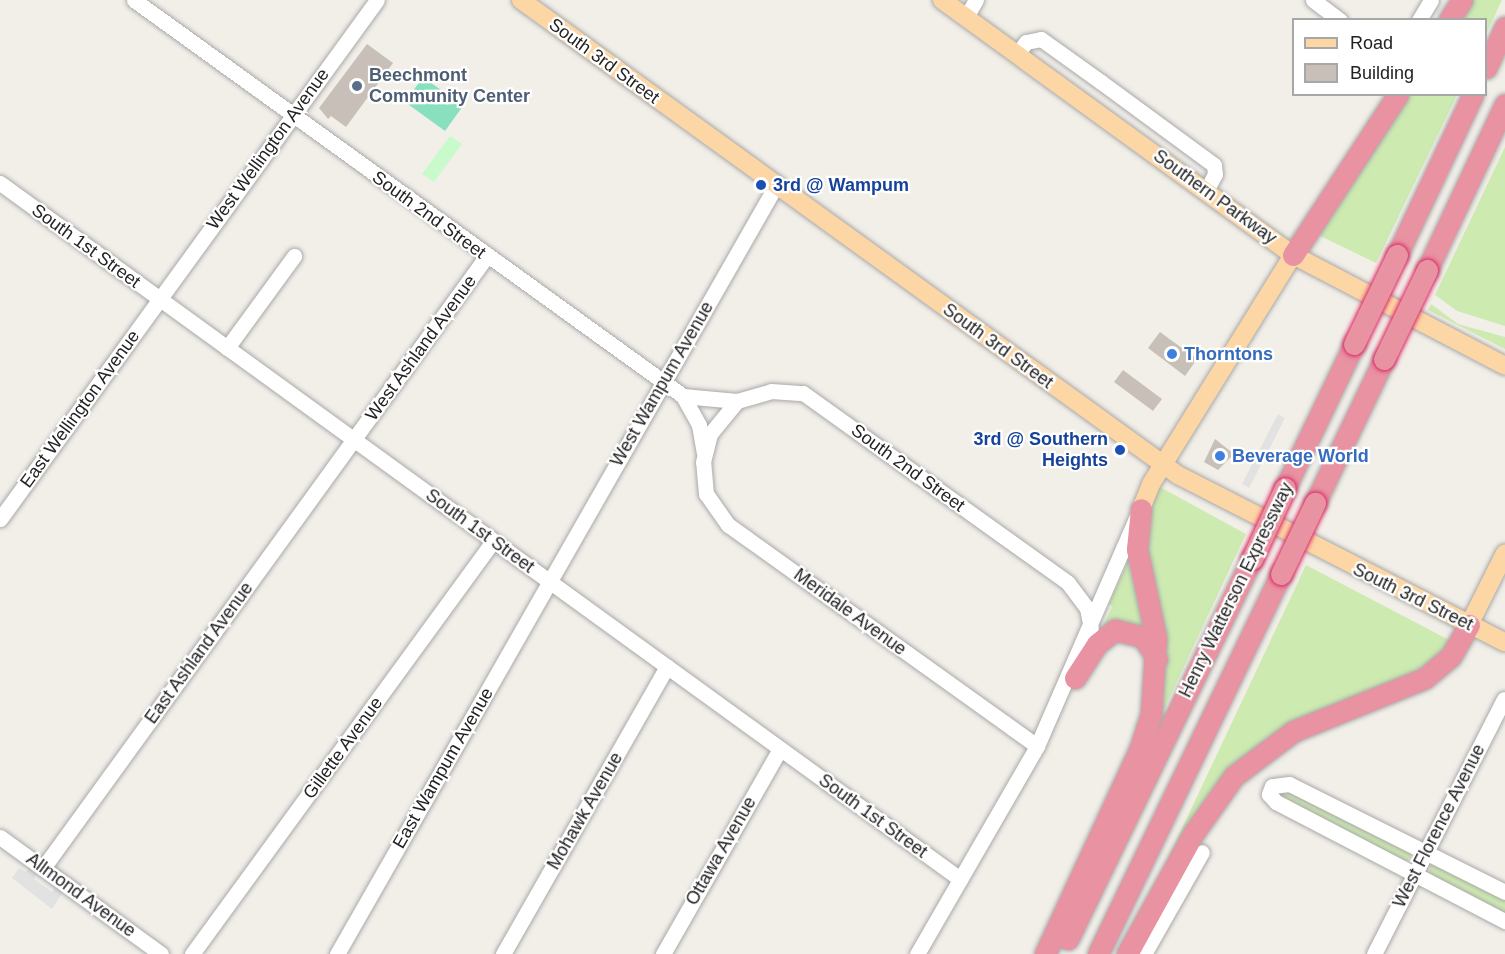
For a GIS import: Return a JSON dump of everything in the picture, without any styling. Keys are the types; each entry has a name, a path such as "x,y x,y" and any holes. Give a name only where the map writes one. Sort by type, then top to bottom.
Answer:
{"highway":[{"path":"1450,18 1462,0"},
{"path":"1487,64 1505,27"},
{"path":"1293,255 1397,96"},
{"name":"Henry Watterson Expressway","path":"1061,954 1472,96"},
{"name":"Henry Watterson Expressway","path":"1098,954 1505,104"},
{"path":"1045,954 1139,751 1151,713 1157,658 1137,549 1141,509"},
{"path":"1127,954 1193,834 1234,776 1294,731 1425,678 1451,656 1469,625"},
{"path":"1075,678 1097,644 1115,630 1143,637 1157,658"}],"main road":[{"name":"South 3rd Street","path":"521,0 775,187 1163,465 1505,642"},
{"name":"Southern Parkway","path":"942,0 1293,255 1505,366"},
{"path":"1141,509 1163,465 1293,255"},
{"path":"1469,625 1505,553"}],"street":[{"name":"South 2nd Street","path":"134,0 294,114 486,257 683,396 736,401 771,391 803,393 1068,583 1101,604"},
{"name":"West Wellington Avenue","path":"159,299 377,0"},
{"path":"966,17 976,0"},
{"path":"1313,0 1337,18"},
{"path":"1420,18 1431,0"},
{"path":"1017,54 1026,42 1041,39 1101,82 1214,165 1206,191"},
{"name":"South 1st Street","path":"0,183 960,879"},
{"name":"West Wampum Avenue","path":"549,582 775,187"},
{"path":"227,348 294,256"},
{"name":"West Ashland Avenue","path":"355,439 486,257"},
{"name":"East Wellington Avenue","path":"0,519 159,299"},
{"name":"Meridale Avenue","path":"683,396 699,425 704,454 706,494 728,525 1037,746"},
{"name":"Meridale Avenue","path":"704,454 716,423 736,401"},
{"name":"East Ashland Avenue","path":"43,868 355,439"},
{"path":"917,954 1037,746 1141,509"},
{"name":"Gillette Avenue","path":"192,954 493,541"},
{"name":"East Wampum Avenue","path":"337,954 549,582"},
{"name":"South 2nd Street","path":"1068,583 1087,608 1090,628"},
{"path":"1037,746 1049,733 1105,614 1101,604"},
{"name":"Mohawk Avenue","path":"503,954 667,667"},
{"name":"West Florence Avenue","path":"1374,954 1504,699"},
{"name":"Ottawa Avenue","path":"663,954 780,749"},
{"path":"1505,892 1289,784 1272,786 1269,794 1276,802 1505,921"},
{"name":"Allmond Avenue","path":"0,837 161,954"},
{"path":"1144,954 1202,852"}],"green space":[{"path":"1472,0 1502,0 1487,32 1487,18 1460,18"},
{"path":"423,77 463,106 445,131 405,102"},
{"path":"1407,96 1457,96 1376,263 1314,233"},
{"path":"450,136 462,144 434,182 422,174"},
{"path":"1505,147 1505,326 1457,311 1435,295"},
{"path":"1431,304 1458,324 1505,337 1505,349 1428,310"},
{"path":"1160,487 1246,534 1159,720 1147,563 1148,514"},
{"path":"1128,562 1144,628 1103,626 1112,607 1109,603"},
{"path":"1306,565 1451,641 1432,664 1277,733 1161,873"},
{"path":"1279,787 1411,853 1411,858 1404,862 1294,808 1277,793"},
{"path":"1438,864 1505,896 1505,917 1429,874 1431,866"}],"shaded area":[{"path":"1278,414 1285,418 1249,488 1242,484"},
{"path":"31,865 38,871 34,879 52,892 57,885 64,890 52,909 12,878 19,868 26,872"}],"building":[{"name":"Beechmont Community Center","path":"367,44 393,63 346,127 331,116 328,119 319,108"},
{"name":"Thorntons","path":"1160,332 1197,359 1185,376 1148,348"},
{"name":"Thorntons","path":"1123,370 1162,399 1153,411 1114,382"},
{"name":"Beverage World","path":"1215,439 1234,454 1218,470 1204,462"}],"place":[{"name":"Beechmont Community Center","path":"357,86"},
{"name":"3rd @ Wampum","path":"761,185"},
{"name":"Thorntons","path":"1172,354"},
{"name":"3rd @ Southern Heights","path":"1120,450"},
{"name":"Beverage World","path":"1220,456"}]}
